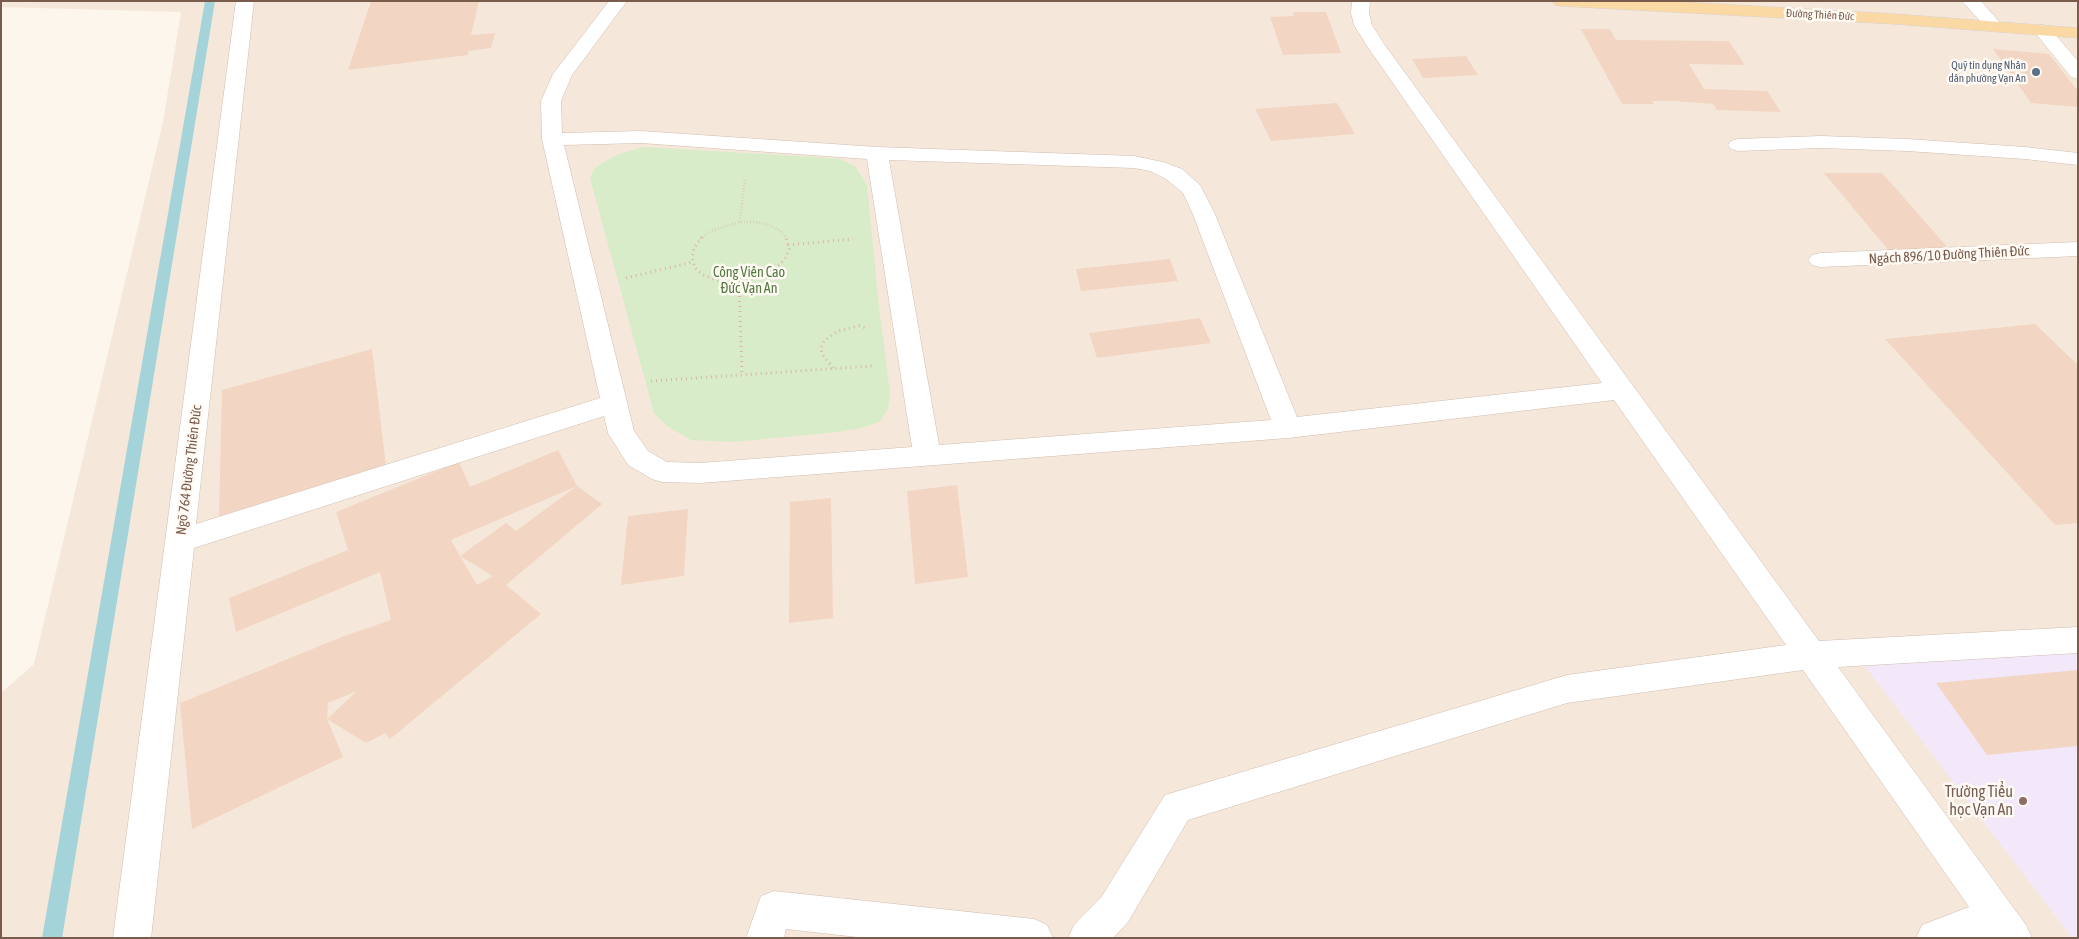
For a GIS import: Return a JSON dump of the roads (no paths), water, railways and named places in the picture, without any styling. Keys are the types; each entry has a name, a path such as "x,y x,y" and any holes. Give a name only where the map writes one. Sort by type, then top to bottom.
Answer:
{"main road":[{"name":"Đường Thiên Đức","path":"1561,1 1994,26 2078,33"}],"street":[{"name":"Ngõ 764 Đường Thiên Đức","path":"132,938 245,1"},
{"path":"618,1 563,74 551,101 552,139 621,433 638,458 662,472 700,473 1288,428 1621,390"},
{"path":"1361,1 1360,13 1364,26 1376,46 2005,927 1935,938"},
{"path":"1971,1 1994,26"},
{"path":"2042,30 2078,73"},
{"path":"552,139 641,136 878,153 1134,162 1156,166 1174,174 1192,190 1203,212 1288,428"},
{"path":"1738,146 1821,142 1907,145 2025,153 2078,160"},
{"path":"878,153 927,456"},
{"name":"Ngách 896/10 Đường Thiên Đức","path":"1820,260 2078,249"},
{"path":"180,541 614,402"},
{"path":"1087,938 1115,909 1177,806 1567,689 1812,655 2078,640"},
{"path":"765,938 774,909 1034,938"}],"waterway":[{"path":"52,938 210,1"}],"place":[{"name":"Quỹ tín dụng Nhân dân phường Vạn An","path":"2036,72"},
{"name":"Trường Tiểu học Vạn An","path":"2023,801"}],"park label":[{"name":"Công Viên Cao Đức Vạn An","path":"749,282"}]}
